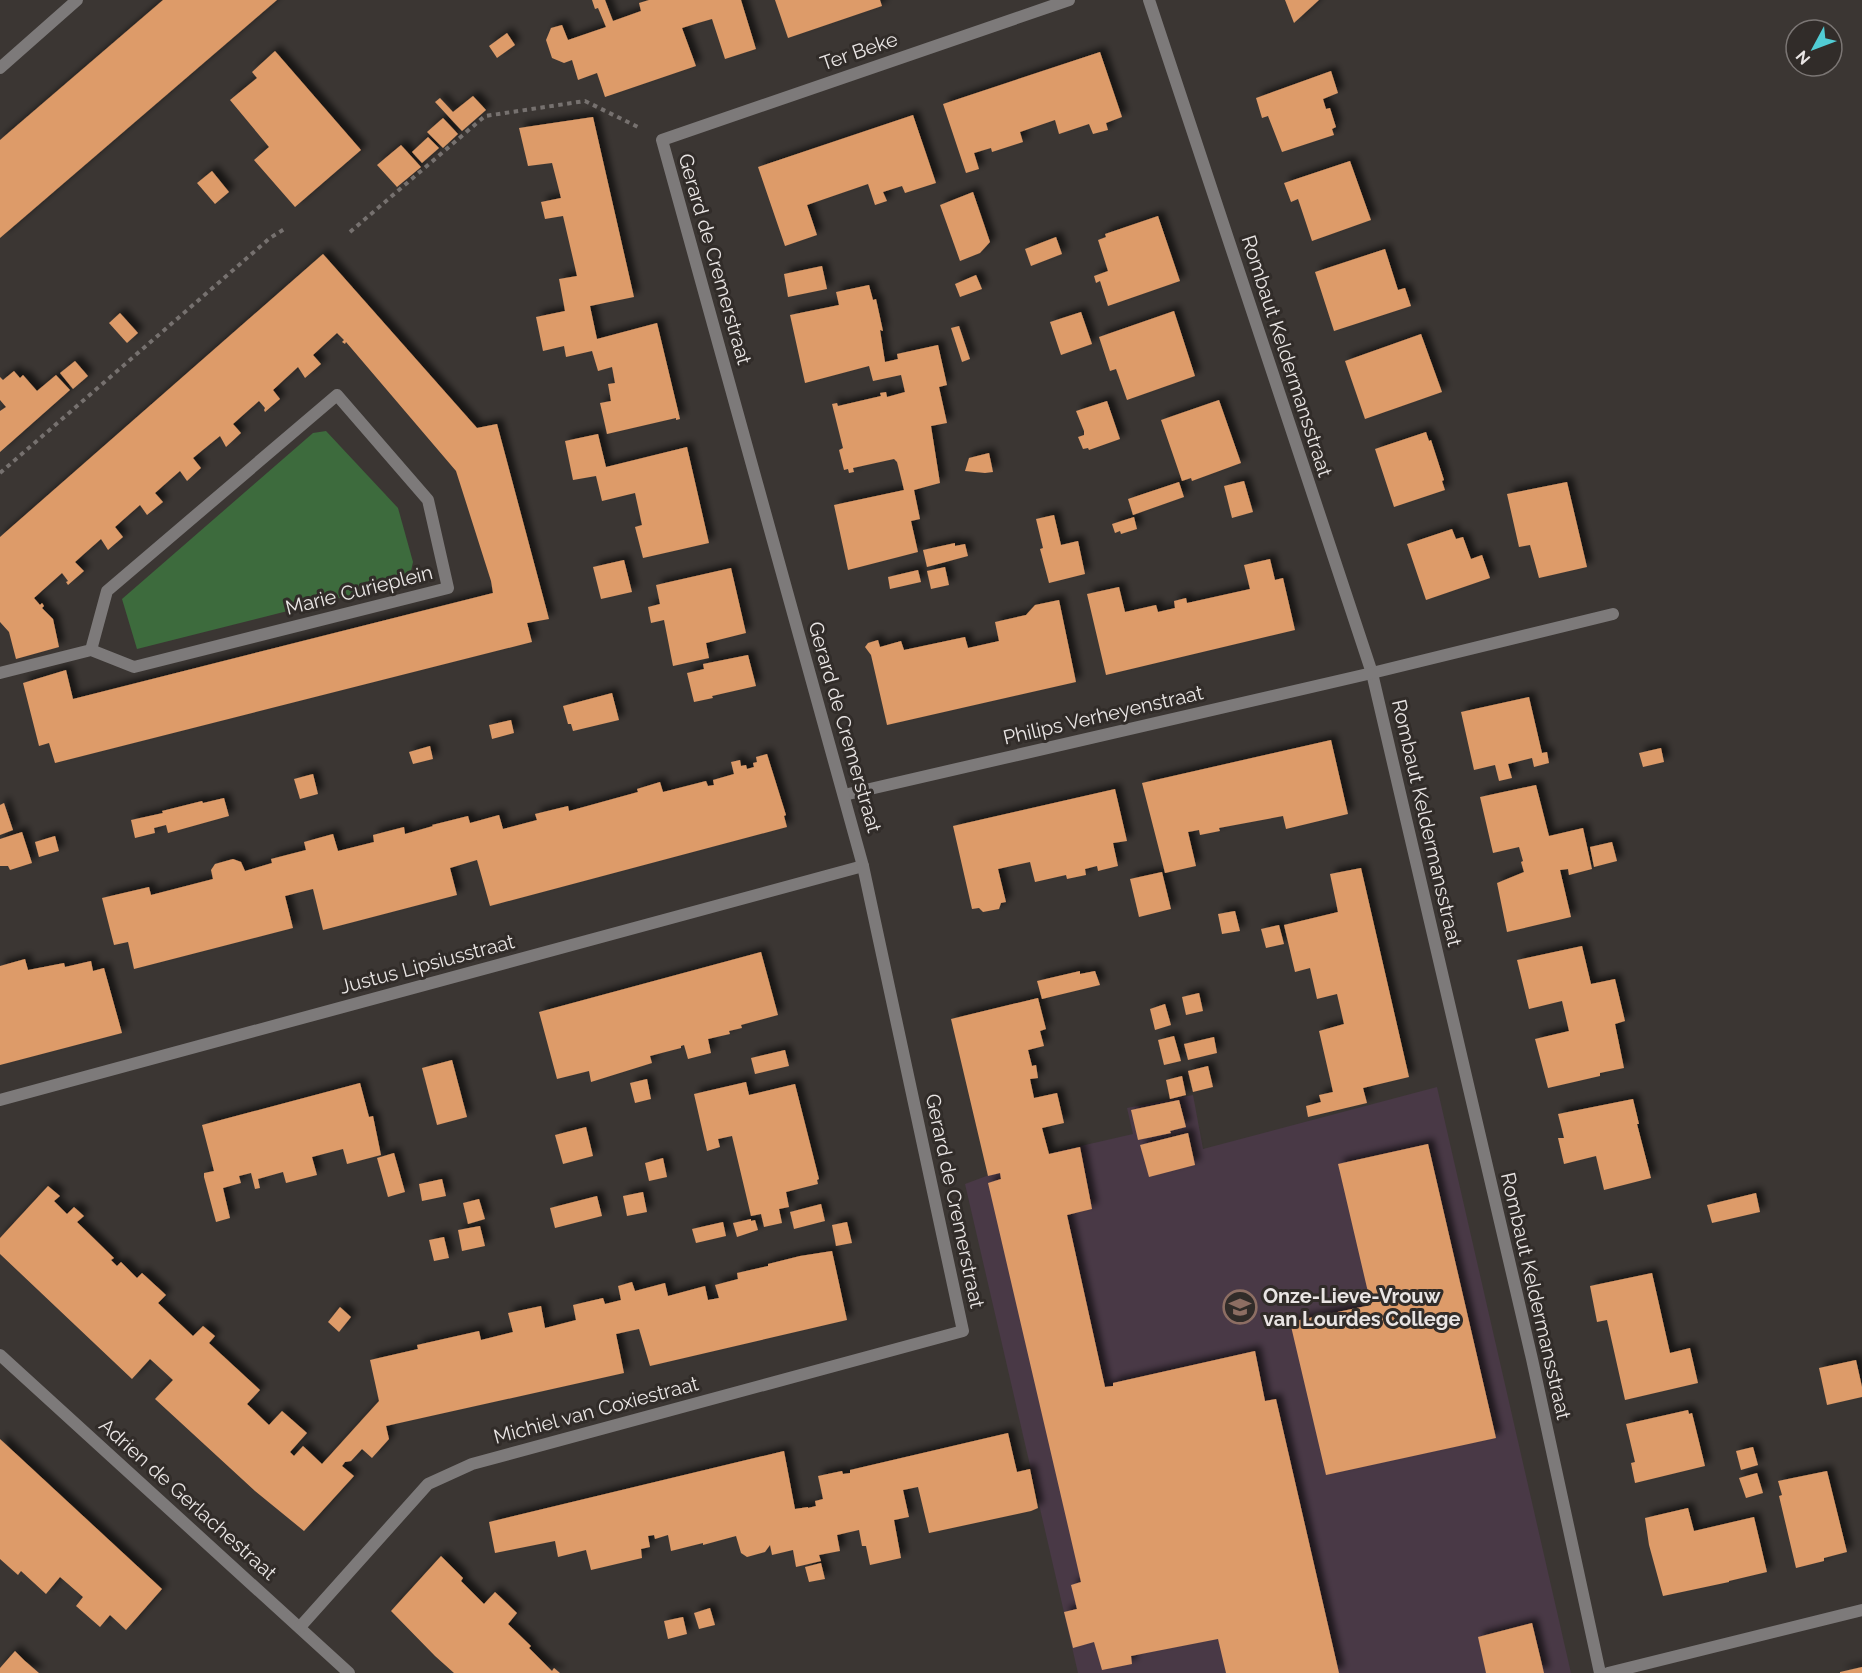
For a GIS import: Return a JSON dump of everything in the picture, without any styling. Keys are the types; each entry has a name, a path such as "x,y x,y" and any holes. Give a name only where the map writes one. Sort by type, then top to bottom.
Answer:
{"street":[{"path":"0,68 77,0"},
{"name":"Ter Beke","path":"662,140 1069,0"},
{"name":"Rombaut Keldermansstraat","path":"1149,0 1371,673 1532,1359 1600,1673"},
{"name":"Gerard de Cremerstraat","path":"662,140 863,866 963,1331"},
{"name":"Marie Curieplein","path":"337,395 428,500 448,588 134,667 91,650 107,591 337,395"},
{"name":"Philips Verheyenstraat","path":"844,795 1371,673 1613,614"},
{"path":"0,673 91,650"},
{"name":"Justus Lipsiusstraat","path":"0,1100 863,866"},
{"name":"Michiel van Coxiestraat","path":"300,1627 428,1484 472,1464 963,1331"},
{"name":"Adrien de Gerlachestraat","path":"0,1355 349,1673"},
{"path":"1608,1673 1862,1610"}],"path":[{"path":"350,232 485,116 585,100 662,140"},
{"path":"0,473 270,237 286,228"}],"shaded area":[{"name":"Onze-Lieve-Vrouw van Lourdes College","path":"1437,1087 1571,1673 1078,1673 965,1184 1046,1154 1133,1134 1127,1108 1193,1095 1203,1149"}],"green space":[{"path":"326,431 398,508 413,562 411,571 391,585 137,649 122,599 313,433"}],"building":[{"path":"163,0 277,0 0,238 0,140"},
{"path":"592,0 605,0 613,21 641,11 639,3 649,0 741,0 756,49 725,59 712,19 682,28 696,66 605,97 597,73 578,80 572,60 564,63 552,58 546,40 551,28 562,25 568,40 606,27"},
{"path":"775,0 880,0 882,6 788,38"},
{"path":"1285,0 1319,0 1294,23"},
{"path":"507,33 515,45 497,58 489,46"},
{"path":"275,51 361,150 295,207 254,160 269,147 230,100 257,78 252,72"},
{"path":"1100,52 1122,117 1106,123 1108,130 1093,134 1089,124 1059,134 1055,120 1020,132 1023,142 992,152 991,148 974,153 979,169 966,173 943,104"},
{"path":"1331,71 1338,93 1323,99 1326,109 1330,108 1336,127 1332,129 1334,135 1282,152 1268,116 1262,118 1256,98"},
{"path":"473,96 486,110 462,131 435,102 440,98 453,112"},
{"path":"913,115 936,183 905,193 902,186 883,192 887,201 875,205 868,184 807,205 817,235 785,246 758,167"},
{"path":"593,117 634,297 590,306 597,339 657,323 680,419 607,434 600,403 611,401 608,384 615,383 612,367 598,371 592,351 566,357 564,346 543,351 536,317 565,311 559,279 577,276 563,216 545,219 541,202 561,198 552,163 528,166 519,128"},
{"path":"443,118 458,134 443,148 427,132"},
{"path":"428,137 439,148 422,163 412,152"},
{"path":"401,145 421,167 397,187 377,165"},
{"path":"1350,161 1371,220 1312,241 1298,199 1291,202 1284,183"},
{"path":"212,171 229,192 215,204 197,183"},
{"path":"973,192 990,242 980,253 960,261 940,205"},
{"path":"1158,216 1180,281 1108,306 1100,281 1096,283 1094,276 1108,271 1098,240 1106,237 1105,234"},
{"path":"1056,237 1062,254 1031,266 1025,249"},
{"path":"1385,249 1398,290 1405,288 1411,306 1334,331 1315,272"},
{"path":"323,254 477,428 497,424 549,619 527,623 532,642 55,763 49,743 39,746 23,683 66,670 73,699 493,593 456,471 346,342 345,344 342,342 344,340 337,333 313,355 321,364 305,378 298,367 273,390 280,399 265,412 265,408 259,401 233,424 241,433 226,447 220,436 193,458 201,468 187,481 180,471 155,493 163,502 147,515 140,505 115,527 123,537 108,550 101,539 75,562 84,571 68,585 62,573 34,598 40,605 42,603 44,606 42,608 53,619 59,647 16,659 9,632 0,622 0,537"},
{"path":"822,266 827,289 788,297 784,274"},
{"path":"976,275 982,289 960,297 955,284"},
{"path":"869,285 873,300 876,299 883,331 880,330 885,362 898,359 897,354 938,345 947,385 939,387 947,423 931,426 940,483 914,490 920,519 911,521 918,552 848,570 834,505 904,490 897,462 894,459 853,468 854,472 849,473 848,469 844,470 839,450 843,448 832,404 837,403 838,406 881,396 880,393 886,392 887,397 905,392 901,375 873,381 869,366 805,383 790,315 839,305 836,292"},
{"path":"1174,311 1195,376 1127,400 1116,369 1110,371 1099,337"},
{"path":"1081,312 1092,344 1061,355 1050,322"},
{"path":"120,313 138,333 127,343 109,323"},
{"path":"959,326 970,359 962,362 951,328"},
{"path":"1421,334 1442,392 1365,419 1345,361"},
{"path":"75,361 88,376 73,389 60,373"},
{"path":"14,371 20,378 23,375 37,391 56,375 70,390 0,452 0,411 6,407 0,400 0,377 3,380"},
{"path":"1219,400 1241,463 1192,481 1191,478 1182,481 1161,420"},
{"path":"1107,401 1120,439 1089,450 1088,448 1083,449 1078,437 1084,435 1084,431 1076,411"},
{"path":"1426,432 1429,441 1431,440 1445,490 1394,507 1375,449"},
{"path":"598,434 606,467 687,447 709,543 643,558 635,527 642,525 635,493 602,501 596,476 573,480 565,441"},
{"path":"989,453 993,472 965,471 969,458"},
{"path":"1244,481 1253,512 1232,518 1224,486"},
{"path":"1179,482 1184,497 1133,515 1128,499"},
{"path":"1567,482 1587,567 1539,578 1530,545 1519,547 1507,494"},
{"path":"1054,515 1061,545 1078,541 1085,574 1049,583 1040,549 1043,548 1036,519"},
{"path":"1134,517 1137,529 1121,534 1120,531 1115,533 1112,524"},
{"path":"1452,529 1456,539 1463,537 1471,559 1482,555 1490,578 1426,600 1407,544"},
{"path":"955,543 955,546 965,544 968,556 927,567 923,550"},
{"path":"1270,559 1275,580 1283,578 1295,630 1106,675 1087,594 1119,587 1125,612 1156,605 1158,612 1175,608 1174,601 1186,598 1187,603 1250,589 1244,565"},
{"path":"624,560 632,592 601,599 593,567"},
{"path":"945,567 949,585 931,589 927,571"},
{"path":"731,568 746,633 706,643 709,658 673,666 664,620 651,623 648,607 660,604 656,585"},
{"path":"918,570 921,582 890,589 888,577"},
{"path":"1059,600 1076,682 887,725 871,655 865,647 868,643 878,640 880,647 901,641 904,650 965,637 968,648 999,641 995,622 1026,615 1035,605"},
{"path":"748,655 756,686 694,702 687,673 704,669 703,664"},
{"path":"612,693 619,720 573,731 571,724 568,724 563,706"},
{"path":"1529,697 1542,753 1547,752 1549,763 1534,767 1532,758 1508,764 1512,778 1499,781 1495,765 1474,770 1461,712"},
{"path":"511,720 514,733 492,739 489,725"},
{"path":"1331,740 1348,814 1286,829 1283,816 1219,828 1220,831 1200,835 1199,830 1188,832 1196,866 1165,873 1142,783"},
{"path":"430,746 433,759 413,764 409,752"},
{"path":"1661,748 1664,762 1643,767 1639,753"},
{"path":"767,754 786,815 784,816 787,827 490,906 477,860 450,868 457,895 323,930 313,889 285,896 293,928 134,969 128,942 114,945 102,898 149,887 151,895 213,879 211,870 215,864 233,859 241,862 245,871 272,863 271,859 306,850 304,842 333,834 338,851 374,842 373,835 404,827 405,834 468,816 470,823 499,815 503,829 537,820 535,814 568,806 569,811 638,792 637,789 660,782 663,792 706,781 708,786 714,785 713,780 734,774 731,762 740,760 741,766 746,765 747,769 754,767 753,763 757,762 756,757"},
{"path":"313,774 318,794 300,799 294,779"},
{"path":"1536,785 1549,836 1583,828 1592,869 1569,875 1568,869 1560,870 1571,917 1507,932 1497,883 1524,872 1521,862 1523,861 1519,847 1493,853 1480,797"},
{"path":"1115,789 1127,841 1113,843 1118,866 1098,871 1097,866 1085,869 1086,875 1067,879 1066,875 1035,882 1030,862 998,869 1006,902 1001,903 999,909 983,912 979,908 972,909 953,826"},
{"path":"224,798 229,816 168,833 166,825 154,828 155,833 135,838 131,820 202,801 203,803"},
{"path":"4,803 13,830 0,835 0,805"},
{"path":"22,832 32,863 10,870 8,866 0,866 0,839"},
{"path":"55,836 59,851 39,857 35,842"},
{"path":"1612,842 1617,861 1594,867 1590,847"},
{"path":"1361,868 1409,1077 1363,1088 1367,1103 1308,1117 1306,1106 1321,1102 1319,1095 1333,1092 1319,1031 1344,1024 1337,994 1317,999 1310,968 1295,972 1284,925 1338,912 1330,874"},
{"path":"1162,872 1171,909 1139,917 1130,879"},
{"path":"1235,911 1240,931 1222,934 1218,914"},
{"path":"1279,925 1284,944 1266,948 1261,929"},
{"path":"1582,946 1591,984 1615,979 1625,1021 1615,1024 1624,1068 1548,1088 1535,1039 1569,1031 1562,1001 1529,1009 1517,960"},
{"path":"761,952 778,1015 741,1025 742,1028 729,1031 730,1034 708,1039 711,1053 688,1059 684,1045 681,1048 650,1056 652,1063 591,1082 589,1071 557,1079 539,1012"},
{"path":"25,959 28,970 64,963 65,967 91,961 93,971 104,968 122,1033 0,1065 0,966"},
{"path":"1080,971 1080,974 1095,971 1100,985 1042,999 1037,981"},
{"path":"1199,993 1203,1011 1186,1015 1182,997"},
{"path":"1038,998 1046,1029 1040,1031 1044,1046 1028,1050 1032,1066 1036,1065 1038,1078 1030,1079 1034,1098 1057,1093 1064,1123 1042,1128 1049,1154 1080,1147 1092,1209 1067,1215 1105,1387 1113,1386 1113,1383 1255,1351 1265,1401 1276,1399 1339,1673 1226,1673 1218,1639 1131,1656 1132,1664 1102,1670 1094,1642 1073,1648 1064,1612 1077,1609 1071,1585 1081,1582 988,1183 1001,1179 1000,1173 988,1176 951,1019"},
{"path":"1165,1004 1171,1025 1155,1030 1150,1009"},
{"path":"1174,1036 1181,1061 1164,1065 1158,1040"},
{"path":"1214,1037 1217,1053 1188,1060 1184,1044"},
{"path":"785,1050 789,1066 755,1074 751,1058"},
{"path":"452,1060 467,1117 437,1125 422,1068"},
{"path":"1208,1066 1213,1087 1193,1092 1188,1071"},
{"path":"1182,1076 1186,1095 1170,1099 1166,1080"},
{"path":"647,1079 651,1099 635,1103 630,1083"},
{"path":"746,1082 749,1095 795,1084 819,1179 818,1184 786,1192 789,1207 779,1209 782,1223 764,1227 761,1214 751,1216 732,1136 718,1139 720,1147 707,1151 694,1094"},
{"path":"360,1083 369,1117 373,1116 381,1155 347,1164 343,1149 312,1157 317,1175 286,1183 283,1172 258,1179 260,1188 255,1189 251,1173 239,1176 241,1183 223,1188 230,1218 216,1222 204,1177 204,1173 214,1171 202,1125"},
{"path":"1633,1099 1651,1178 1604,1190 1596,1156 1564,1164 1558,1138 1564,1138 1558,1114"},
{"path":"1179,1100 1186,1127 1170,1131 1171,1133 1138,1140 1131,1110"},
{"path":"586,1127 593,1156 563,1164 555,1135"},
{"path":"1188,1133 1195,1165 1149,1177 1140,1145"},
{"path":"1428,1144 1496,1438 1326,1475 1290,1322 1371,1305 1338,1164"},
{"path":"394,1153 405,1192 388,1197 377,1158"},
{"path":"663,1158 667,1177 649,1181 645,1163"},
{"path":"442,1179 446,1196 422,1201 419,1184"},
{"path":"48,1186 60,1196 54,1201 67,1214 74,1207 84,1216 77,1222 114,1258 111,1260 117,1266 121,1262 137,1278 142,1273 166,1295 158,1303 193,1336 203,1326 215,1336 209,1343 260,1390 247,1404 269,1425 282,1411 307,1433 290,1452 294,1456 303,1446 322,1464 379,1401 370,1360 418,1349 417,1345 479,1331 481,1340 513,1332 508,1313 541,1306 545,1328 576,1320 573,1305 603,1298 605,1304 621,1300 618,1286 632,1282 635,1291 665,1283 668,1296 705,1286 708,1300 719,1298 715,1285 738,1279 737,1273 800,1256 832,1251 847,1320 650,1366 639,1329 616,1334 624,1373 386,1426 389,1439 372,1458 362,1449 351,1461 345,1462 342,1466 354,1476 304,1531 255,1491 155,1399 173,1380 150,1359 132,1379 0,1254 0,1238"},
{"path":"643,1192 647,1212 627,1216 623,1196"},
{"path":"1756,1193 1760,1212 1712,1223 1707,1205"},
{"path":"597,1196 602,1216 555,1228 550,1208"},
{"path":"479,1199 485,1219 468,1224 463,1203"},
{"path":"821,1204 825,1221 794,1229 790,1212"},
{"path":"751,1219 751,1221 755,1220 758,1230 737,1237 733,1223"},
{"path":"723,1222 726,1236 696,1243 692,1229"},
{"path":"847,1222 852,1243 836,1246 832,1225"},
{"path":"480,1226 485,1246 462,1251 458,1230"},
{"path":"444,1237 449,1258 434,1261 429,1240"},
{"path":"1652,1273 1670,1353 1690,1348 1698,1383 1625,1400 1607,1320 1597,1322 1590,1286"},
{"path":"340,1307 351,1317 339,1332 328,1322"},
{"path":"1856,1360 1862,1397 1827,1405 1819,1368"},
{"path":"1688,1410 1689,1414 1692,1413 1705,1466 1635,1483 1631,1463 1635,1462 1626,1424"},
{"path":"1008,1433 1017,1472 1030,1469 1038,1508 929,1533 918,1487 903,1490 909,1517 894,1520 901,1558 870,1565 866,1546 862,1546 859,1530 837,1535 840,1551 819,1555 821,1561 796,1567 793,1550 772,1555 770,1545 765,1552 747,1557 741,1553 736,1536 671,1551 668,1535 655,1539 654,1535 648,1536 650,1547 641,1549 642,1558 591,1570 586,1550 558,1557 555,1541 495,1553 489,1522 784,1451 795,1509 808,1508 816,1506 815,1501 823,1499 818,1476 842,1471 843,1474 850,1473 850,1470"},
{"path":"0,1439 162,1589 126,1630 110,1615 100,1627 76,1606 83,1597 60,1577 46,1594 21,1571 18,1575 0,1559"},
{"path":"1753,1447 1758,1465 1741,1470 1736,1451"},
{"path":"1827,1471 1847,1552 1796,1568 1779,1496 1782,1495 1778,1481"},
{"path":"1757,1473 1763,1493 1746,1498 1739,1478"},
{"path":"1688,1508 1694,1531 1754,1517 1767,1572 1663,1596 1649,1545 1645,1518"},
{"path":"441,1556 484,1604 495,1592 517,1613 508,1624 552,1671 554,1668 560,1673 454,1673 435,1656 391,1611"},
{"path":"821,1563 825,1579 809,1582 805,1567"},
{"path":"710,1608 715,1625 699,1629 694,1613"},
{"path":"683,1617 687,1634 668,1639 664,1621"},
{"path":"1532,1623 1544,1673 1486,1673 1478,1637"},
{"path":"15,1651 39,1673 0,1673 0,1668"},
{"path":"1862,1667 1862,1673 1840,1673 1840,1672"}],"place":[{"name":"Onze-Lieve-Vrouw van Lourdes College","path":"1240,1307"}]}
